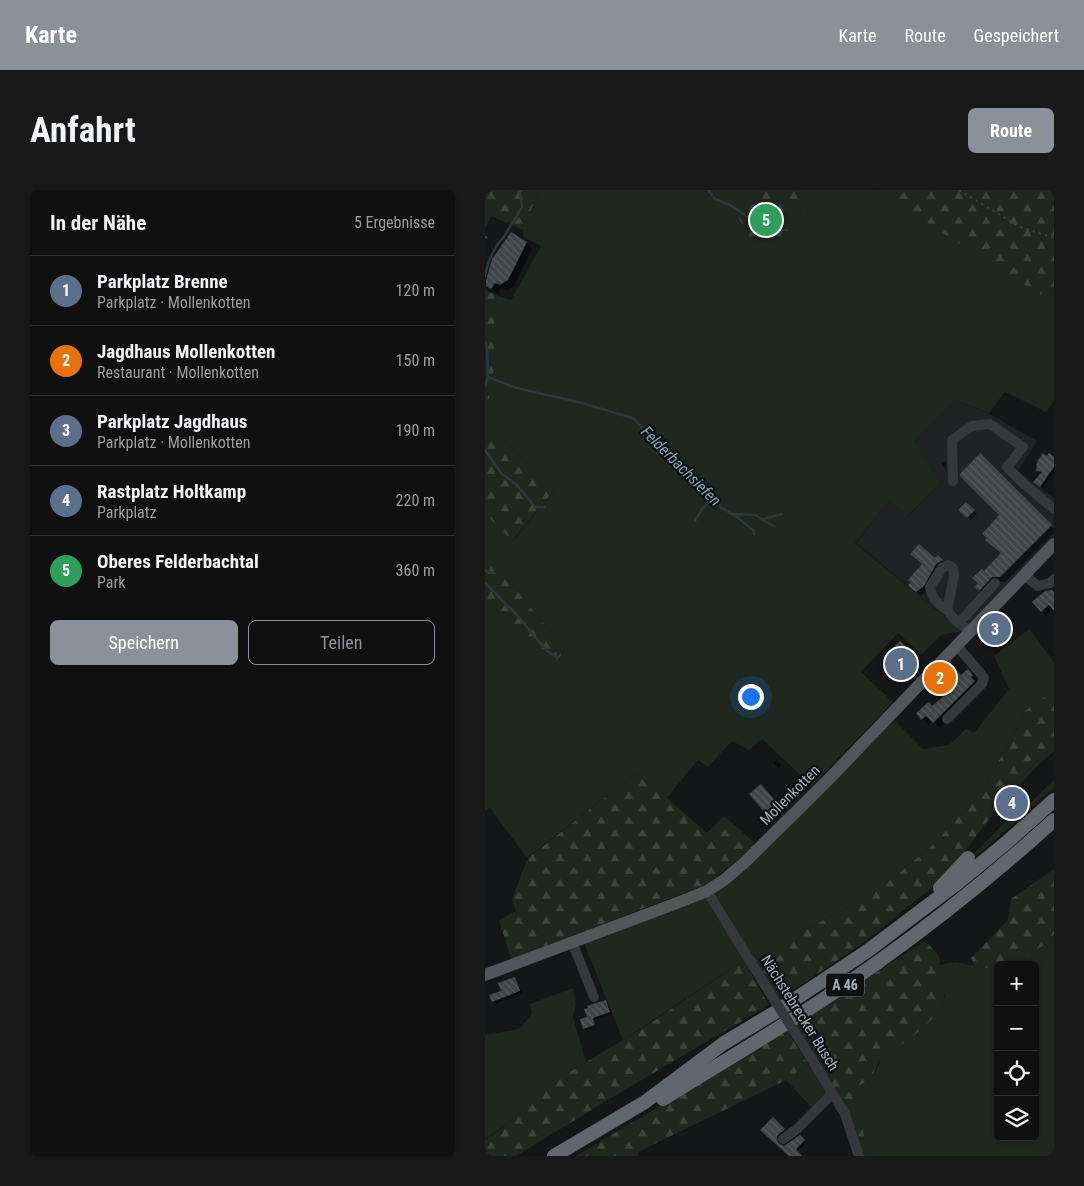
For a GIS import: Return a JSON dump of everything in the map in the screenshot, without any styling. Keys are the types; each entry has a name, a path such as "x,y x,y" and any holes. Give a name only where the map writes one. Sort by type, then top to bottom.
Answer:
{"highway":[{"name":"A 46","path":"553,1156 645,1102 724,1044 824,981 910,920 1006,843 1054,800"},
{"name":"A 46","path":"569,1156 781,1027 873,965 963,898 1054,820"},
{"path":"910,920 968,858"}],"main road":[{"name":"Mollenkotten","path":"485,975 707,891 724,880 767,842 1054,544"}],"street":[{"path":"953,481 952,440 973,426 990,424 1023,447 1007,467 1023,484 1054,509"},
{"path":"1024,575 1037,586 1049,583 1054,579"},
{"path":"959,622 995,583"},
{"path":"947,610 971,632"},
{"path":"947,719 983,684 984,680 982,675 957,646"},
{"name":"Nächstebrecker Busch","path":"707,891 845,1114 859,1156"},
{"path":"572,942 594,997"},
{"path":"783,1139 832,1094"}],"path":[{"path":"959,190 1020,227 1054,238"}],"shaded area":[{"path":"955,400 988,413 1037,441 1018,471 1054,498 1054,537 965,633 856,543 889,499 909,515 941,482 914,441"}],"green space":[{"path":"485,190 541,190 521,229 491,216 485,228"},
{"path":"541,190 875,190 1041,294 1045,287 1054,293 1054,401 1046,412 1005,392 989,413 955,400 914,441 941,482 908,515 889,500 855,543 962,631 941,635 921,655 898,633 861,672 893,702 812,786 762,739 749,750 732,741 708,767 698,760 667,798 636,773 527,858 490,808 485,811 485,600 554,663 565,650 485,551 485,513 513,541 556,488 485,424 485,419 494,370 494,294 511,300 541,246 522,236 524,230 521,229"},
{"path":"737,190 803,190 804,213 785,218 781,237 753,243 738,217 747,196"},
{"path":"875,190 1054,190 1054,293 1045,287 1041,295"},
{"path":"485,290 494,294 494,370 485,420"},
{"path":"485,424 556,488 512,541 485,513"},
{"path":"485,551 565,650 554,664 485,600"},
{"path":"1029,629 1054,662 1054,692 1026,710 1010,742 978,796 935,843 876,892 753,958 713,893 893,719 923,749 949,745 966,729 974,733 1009,689 994,656"},
{"path":"1054,692 1054,751 1035,768 991,817 944,878 863,943 780,999 753,958 876,892 935,843 978,796 1010,742 1026,710"},
{"path":"636,773 707,833 724,816 755,843 737,861 705,885 511,959 499,920 516,911 512,899 528,858"},
{"path":"1054,780 1054,787 972,859 974,854 1004,823 1019,814"},
{"path":"1054,869 1054,934 1046,944 1017,961 994,961 994,969 975,966 971,958 1008,920 1011,899"},
{"path":"706,896 744,960 623,1040 584,943"},
{"path":"1054,934 1054,1156 869,1156 855,1101 856,1087 872,1079 881,1059 931,1021 942,1007 945,996 934,978 940,965 955,962 994,969 994,1141 1039,1141 1039,961 1017,961 1046,944"},
{"path":"925,941 939,957 940,961 935,978 942,988 944,995 943,1003 938,1012 919,1031 880,1060 872,1079 856,1087 856,1101 869,1156 862,1156 795,1025"},
{"path":"744,960 769,1005 516,1156 485,1156 485,1140 501,1129 565,1075 646,1026"},
{"path":"573,988 576,1004 573,1017 586,1062 485,1139 485,1035 519,1029 532,1014 530,1004"},
{"path":"787,1030 808,1064 786,1080 638,1152 638,1156 576,1156"},
{"path":"808,1064 830,1094 814,1110 786,1080"}],"building":[{"path":"511,232 527,242 508,280 500,285 495,283 491,289 486,286 486,281 492,259"},
{"path":"980,453 1052,525 1000,577 992,577 979,591 975,587 978,583 972,578 982,569 984,571 1001,553 985,540 987,538 982,534 999,515 960,476"},
{"path":"1043,453 1047,456 1049,453 1054,457 1054,467 1040,487 1033,482 1042,472 1036,471 1037,462"},
{"path":"966,502 975,510 967,518 958,510"},
{"path":"919,544 935,558 938,555 943,560 936,564 924,586 916,592 908,586 911,582 908,580 922,564 910,554"},
{"path":"1052,590 1054,592 1054,611 1049,605 1041,612 1032,602 1045,591"},
{"path":"900,641 914,653 903,664 891,650"},
{"path":"953,666 961,675 968,669 975,681 933,723 926,716 921,720 916,713 929,702 932,706 944,696 933,683"},
{"path":"761,784 778,804 766,814 749,794"},
{"path":"515,977 520,991 492,1002 489,995 501,991 498,983"},
{"path":"606,1000 610,1012 593,1018 595,1025 583,1029 580,1019 587,1017 584,1009 588,1008 587,1006"},
{"path":"773,1117 785,1129 777,1136 778,1143 784,1146 800,1135 805,1140 796,1149 802,1156 789,1156 760,1130"}],"waterway":[{"path":"485,276 489,260 497,245 522,207 520,192 522,190"},
{"path":"708,190 715,199 730,205 767,230 787,230"},
{"path":"485,342 487,346 488,377 485,386"},
{"name":"Felderbachsiefen","path":"488,377 516,388 574,401 633,418 663,449 674,457 696,485 716,498 720,507 737,517 753,530 754,534"},
{"path":"485,450 501,473 517,485 535,507 544,507"},
{"path":"695,521 702,509 713,497"},
{"path":"733,514 755,515 775,527"},
{"path":"764,519 782,514"},
{"path":"485,571 493,573"},
{"path":"485,583 518,616 546,650 553,655 556,653 556,657"}],"place":[{"name":"Oberes Felderbachtal","path":"766,220"},
{"name":"Parkplatz Jagdhaus","path":"995,629"},
{"name":"Parkplatz Brenne","path":"901,664"},
{"name":"Jagdhaus Mollenkotten","path":"940,678"},
{"name":"Rastplatz Holtkamp","path":"1012,803"}]}
